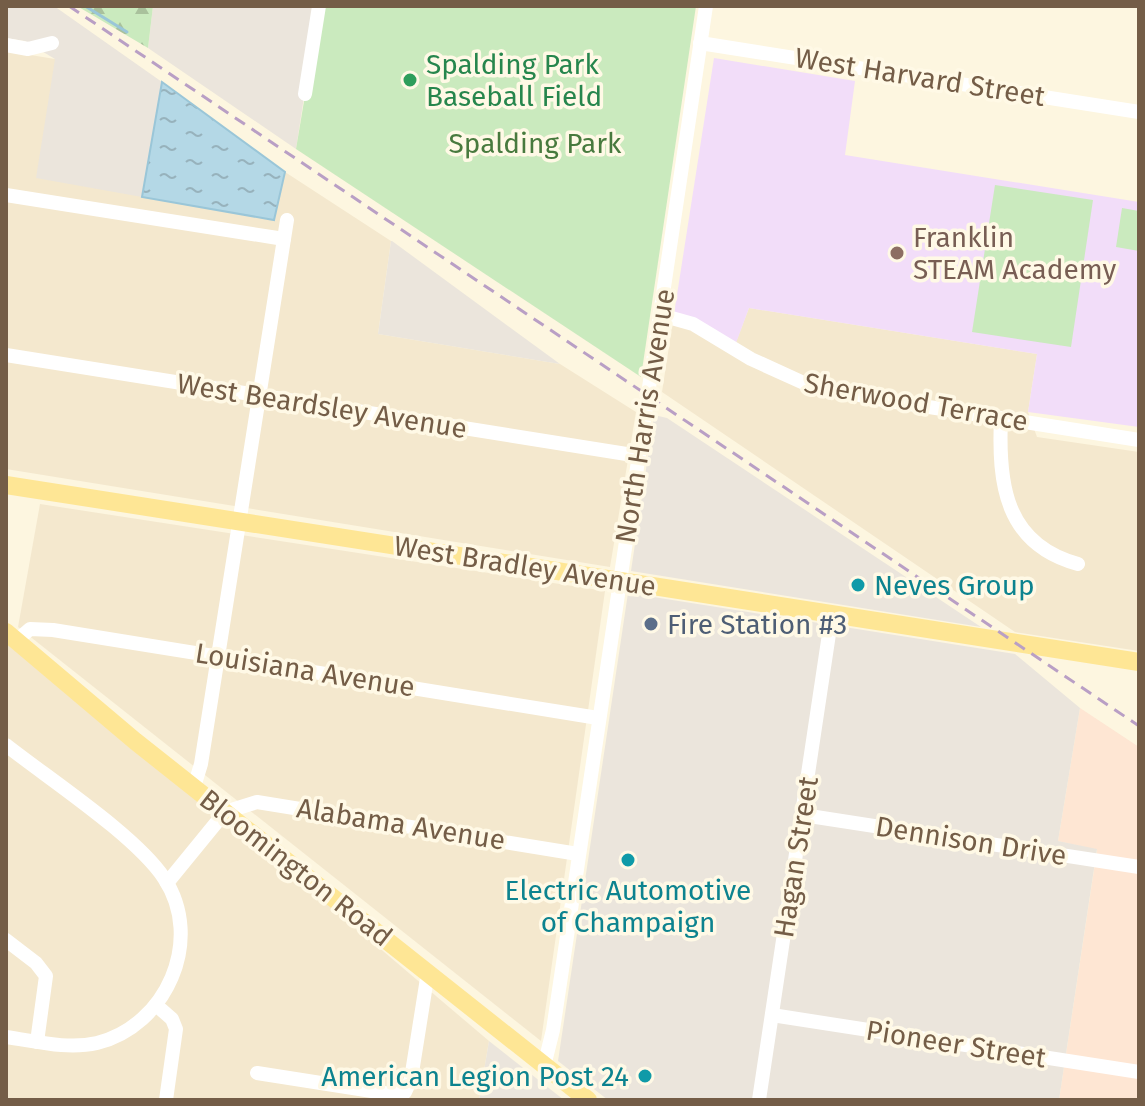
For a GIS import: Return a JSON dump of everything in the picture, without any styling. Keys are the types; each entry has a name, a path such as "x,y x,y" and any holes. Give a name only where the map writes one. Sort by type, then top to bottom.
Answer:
{"main road":[{"name":"West Bradley Avenue","path":"6,485 1139,662"},
{"name":"Bloomington Road","path":"11,636 225,812 545,1062 588,1100"}],"street":[{"path":"305,94 319,6"},
{"name":"North Harris Avenue","path":"545,1062 706,6"},
{"path":"6,45 28,49 52,43"},
{"name":"West Harvard Street","path":"700,43 1139,112"},
{"path":"6,195 284,239"},
{"path":"194,787 287,220"},
{"name":"Sherwood Terrace","path":"661,315 693,324 751,359 806,384 1139,440"},
{"name":"West Beardsley Avenue","path":"6,355 639,456"},
{"path":"1001,418 1001,475 1017,521 1041,549 1078,564"},
{"name":"Hagan Street","path":"759,1100 832,614"},
{"name":"Louisiana Avenue","path":"11,636 39,628 598,718"},
{"path":"6,745 144,855 167,883 178,913 180,945 173,976 156,1005 128,1030 100,1042 72,1046 6,1037"},
{"name":"Alabama Avenue","path":"225,812 246,804 274,803 578,854"},
{"path":"167,883 225,812"},
{"name":"Dennison Drive","path":"803,815 1139,867"},
{"path":"6,940 36,963 46,976 37,1042"},
{"path":"257,1073 391,1094 405,1092 411,1079 428,972"},
{"path":"156,1005 172,1019 176,1029 166,1100"},
{"name":"Pioneer Street","path":"772,1015 1139,1072"}],"shaded area":[{"path":"6,6 54,6 162,82 142,197 36,178 55,59 25,41 6,38"},
{"path":"153,6 318,6 296,149 148,48"},
{"path":"6,51 55,59 274,219 285,172 391,241 378,334 560,364 636,412 610,567 6,469"},
{"name":"Franklin STEAM Academy","path":"714,58 855,81 845,155 1139,202 1139,427 1028,412 1037,354 749,308 736,343 674,314"},
{"path":"392,241 560,364 378,334"},
{"path":"749,308 1037,354 1028,412 1037,437 1139,452 1139,651 1015,632 662,392 674,314 736,342"},
{"path":"654,415 667,418 981,627 631,571"},
{"path":"40,504 605,591 541,1041 18,627"},
{"path":"628,593 1015,654 1080,708 1058,841 1097,849 1059,1100 608,1100 558,1061"},
{"path":"6,631 489,1041 479,1100 6,1100"},
{"path":"1080,708 1139,747 1139,1100 1059,1100 1097,850 1058,841"},
{"path":"489,1041 564,1100 479,1100"}],"green space":[{"path":"77,6 153,6 148,48"},
{"name":"Spalding Park","path":"320,6 696,6 641,377 296,149"},
{"path":"995,185 1093,200 1071,347 972,332"},
{"path":"1122,208 1139,211 1139,251 1116,247"}],"water":[{"path":"162,82 285,172 274,220 142,197"}],"waterway":[{"path":"85,6 127,32"}],"railway":[{"path":"69,6 1139,726"}],"place":[{"name":"Spalding Park Baseball Field","path":"410,80"},
{"name":"Franklin STEAM Academy","path":"897,253"},
{"name":"Neves Group","path":"858,585"},
{"name":"Fire Station #3","path":"651,624"},
{"name":"Electric Automotive of Champaign","path":"628,860"},
{"name":"American Legion Post 24","path":"645,1076"}]}
